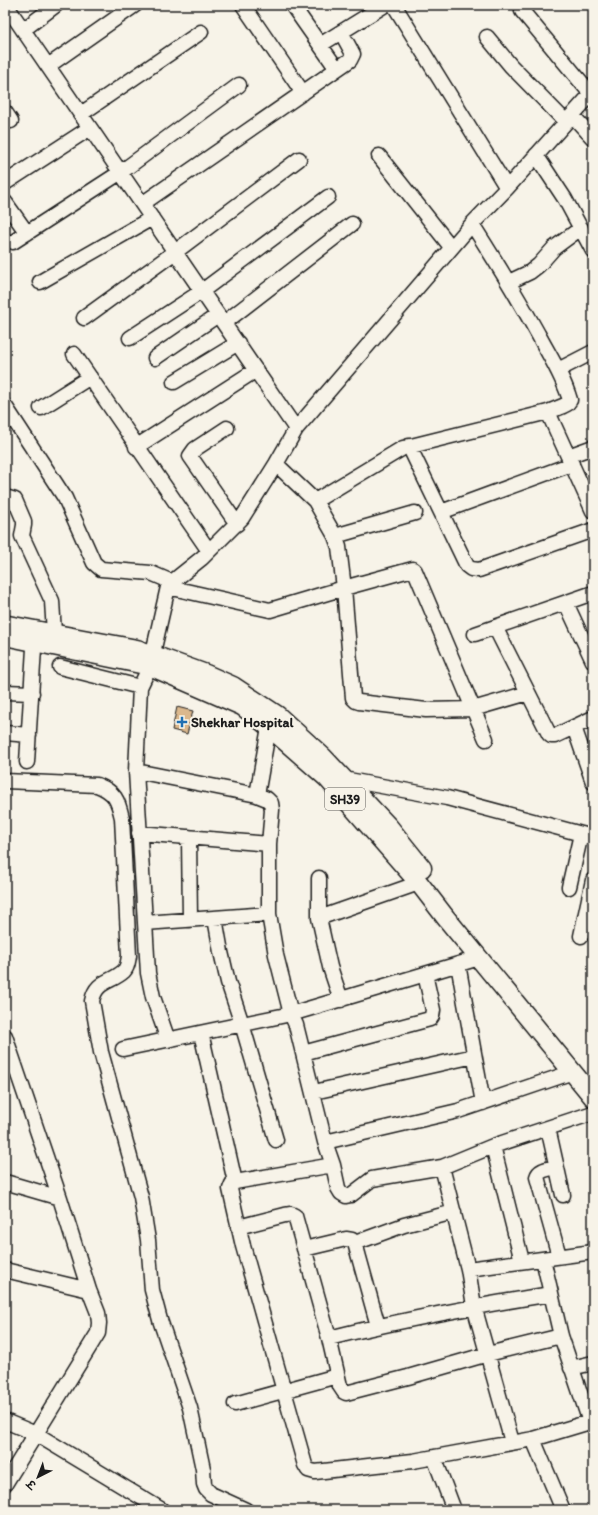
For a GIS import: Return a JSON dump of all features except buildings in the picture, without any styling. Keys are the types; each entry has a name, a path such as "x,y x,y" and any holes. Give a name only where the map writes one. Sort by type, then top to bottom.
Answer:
{"main road":[{"name":"SH39","path":"5,624 34,636 152,660 206,674 233,686 277,716 323,757 389,827 593,1080"},
{"name":"SH39","path":"5,636 34,636 54,633 137,649 152,660 242,706 269,727 327,778 419,883 593,1097"}],"street":[{"path":"6,5 296,429"},
{"path":"23,30 56,5"},
{"path":"48,66 135,5"},
{"path":"243,5 303,93"},
{"path":"292,5 337,69"},
{"path":"320,45 385,5"},
{"path":"394,5 507,188"},
{"path":"168,1040 153,997 148,974 136,771 140,687 152,660 170,584 209,551 237,524 250,508 296,429 451,247 507,188 592,93 522,12"},
{"path":"81,114 201,32"},
{"path":"142,204 350,60 353,54 341,32"},
{"path":"487,37 511,66 593,138"},
{"path":"13,242 121,172 238,85"},
{"path":"5,183 90,128"},
{"path":"536,155 565,199 593,251"},
{"path":"379,156 451,247"},
{"path":"84,318 299,159"},
{"path":"130,338 202,291 328,198"},
{"path":"5,202 27,233"},
{"path":"40,282 152,218"},
{"path":"155,358 221,319 352,224"},
{"path":"315,501 403,448 548,412 567,404 570,400 558,370 509,282 472,224"},
{"path":"509,282 530,272 540,265 554,248 581,228"},
{"path":"174,382 238,343"},
{"path":"558,370 593,352"},
{"path":"74,354 209,551"},
{"path":"136,446 256,370"},
{"path":"41,408 90,377"},
{"path":"5,406 65,498 94,563 101,569 151,573 170,584 270,610 344,588 411,570 415,571 486,739"},
{"path":"548,412 593,510"},
{"path":"227,428 195,449 190,456 237,524"},
{"path":"409,446 468,566 475,570 479,570 593,530"},
{"path":"442,512 570,460 593,447"},
{"path":"276,464 315,501 335,536 339,547 344,588 352,698 354,700 359,702 426,710 473,710 528,693"},
{"path":"5,497 15,500 24,521 22,536 52,601 54,633"},
{"path":"335,536 415,513"},
{"path":"474,634 593,593"},
{"path":"566,603 593,661"},
{"path":"496,627 551,736 574,728 593,718"},
{"path":"27,762 34,636"},
{"path":"60,667 140,687"},
{"path":"5,692 32,693"},
{"path":"257,795 269,727"},
{"path":"574,728 593,782"},
{"path":"5,733 29,734"},
{"path":"136,771 257,795 267,799 271,803 268,914 276,956 291,1014 296,1025 314,1092 325,1142 341,1194 346,1196 355,1193 372,1179 442,1167 493,1146 593,1113"},
{"path":"343,778 447,798 587,835 569,887"},
{"path":"5,781 97,785 109,790 119,804 122,818 129,956 128,965 124,971 93,992 93,1008 101,1052 141,1197 148,1240 152,1290 160,1320 190,1408 203,1469 204,1484 206,1489 217,1498 246,1510"},
{"path":"139,833 269,844"},
{"path":"188,837 190,920"},
{"path":"319,878 319,918 330,967 341,1000"},
{"path":"581,936 593,880"},
{"path":"319,918 419,883"},
{"path":"145,923 268,914"},
{"path":"215,918 226,974 276,1140"},
{"path":"123,1049 291,1014 479,958"},
{"path":"458,964 483,1103"},
{"path":"303,1053 430,1019 433,1010 425,974"},
{"path":"201,1033 235,1182"},
{"path":"5,1036 60,1198 100,1323 98,1333 5,1484"},
{"path":"314,1092 474,1056"},
{"path":"325,1142 458,1111 573,1072"},
{"path":"548,1128 562,1195"},
{"path":"493,1146 522,1261"},
{"path":"333,1165 235,1182 232,1184 230,1189 238,1227 283,1392 305,1465 308,1470 315,1472 414,1461 533,1439 592,1421 571,1368 561,1336 543,1258"},
{"path":"442,1167 468,1269 474,1306 512,1442"},
{"path":"556,1167 542,1171 537,1177 559,1256"},
{"path":"5,1182 60,1198"},
{"path":"355,1243 404,1225 454,1212"},
{"path":"238,1227 291,1214 295,1216 337,1376 342,1390 346,1394 488,1354 561,1336"},
{"path":"304,1249 346,1239 352,1240 355,1243 378,1326"},
{"path":"468,1269 593,1252"},
{"path":"5,1270 89,1290"},
{"path":"328,1338 474,1306 551,1294"},
{"path":"571,1368 593,1363"},
{"path":"235,1404 337,1376"},
{"path":"5,1421 36,1434 162,1510"},
{"path":"533,1439 563,1510"},
{"path":"434,1457 454,1510"}],"place":[{"name":"Shekhar Hospital","path":"182,722"}]}
